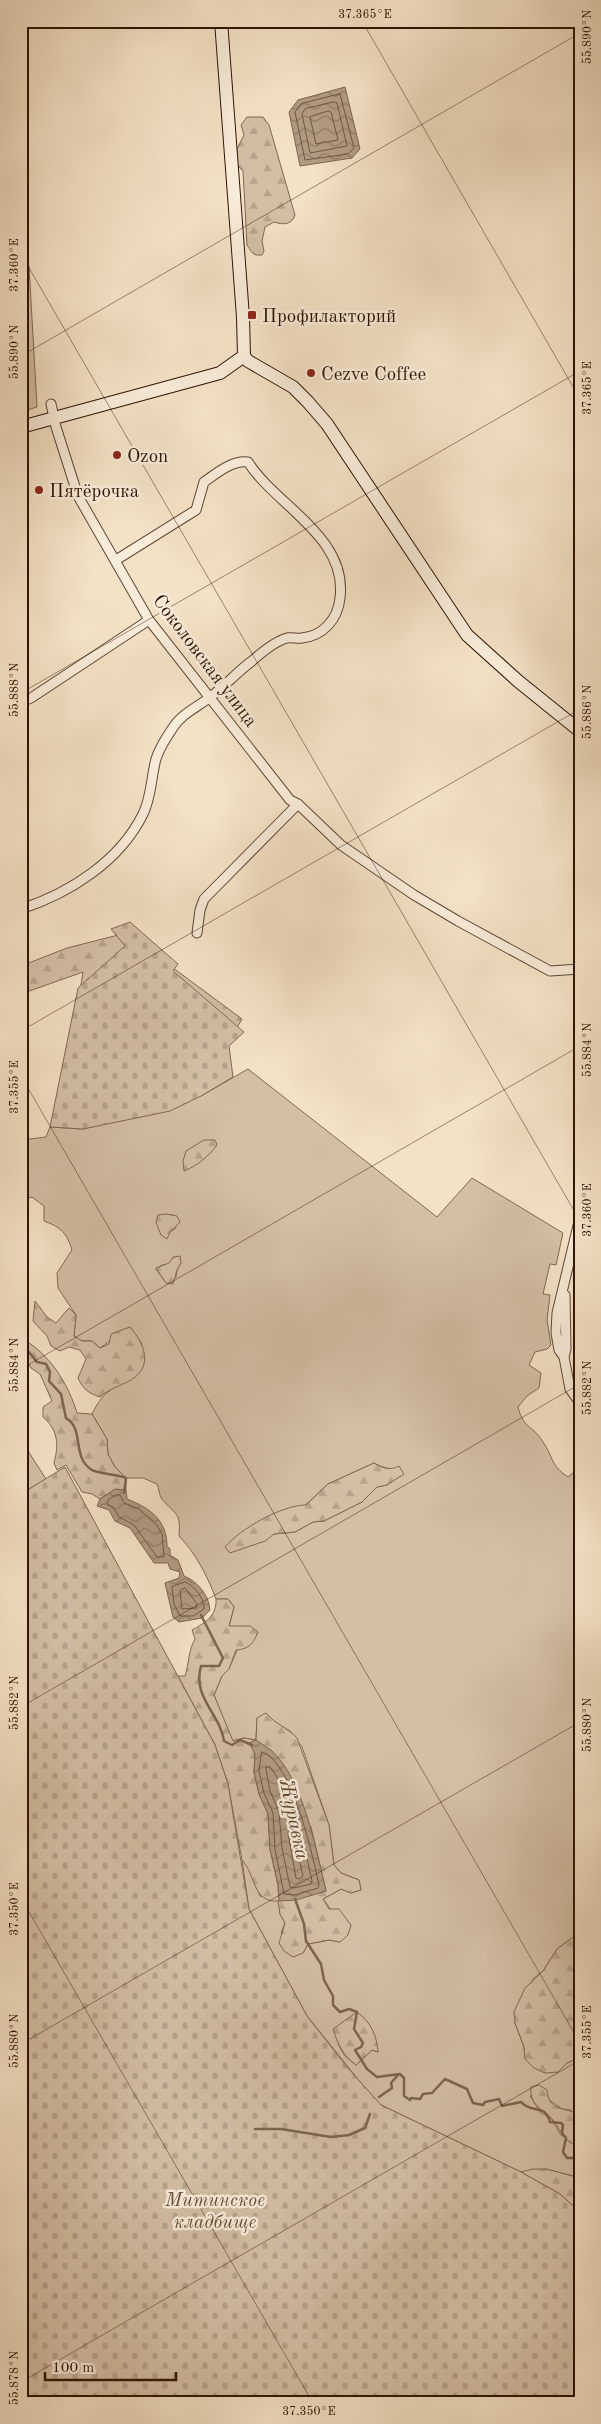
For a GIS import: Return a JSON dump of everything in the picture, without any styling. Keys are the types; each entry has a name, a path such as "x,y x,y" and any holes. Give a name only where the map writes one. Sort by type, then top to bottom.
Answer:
{"street":[{"path":"221,21 244,317 244,356 248,361 292,387 308,402 363,479 454,617 477,646 580,731"},
{"path":"21,427 220,372 244,356"},
{"name":"Соколовская улица","path":"51,404 78,496 149,620 290,800 298,804 341,845 414,895 550,971 580,970"},
{"path":"21,909 54,897 123,847 143,814 152,786 155,761 172,727 192,708 209,698 253,660 283,640 311,636 333,621 340,599 341,582 334,559 322,540 268,486 248,462 240,461 204,482 196,510 116,560"},
{"path":"21,702 31,698 149,620"},
{"path":"197,933 200,910 204,899 298,804"},
{"path":"580,1217 564,1285 566,1349 564,1357 570,1390 580,1403"}],"green space":[{"path":"247,117 263,117 269,125 295,215 292,221 284,224 274,222 265,227 262,241 264,251 262,255 251,252 247,245 243,171 236,164 237,149 244,135 241,125"},
{"path":"21,266 29,266 37,407 21,412"},
{"path":"130,922 178,964 173,971 244,1032 229,1046 233,1077 201,1096 170,1111 83,1129 50,1127 78,988 125,946 111,929"},
{"path":"126,933 242,1019 224,1050 69,1063 83,972 21,994 21,966 67,948"},
{"path":"248,1069 437,1217 472,1178 563,1233 556,1265 550,1264 543,1294 550,1295 547,1320 551,1345 547,1349 535,1352 529,1365 541,1373 539,1388 527,1396 518,1407 523,1420 539,1437 562,1473 568,1477 580,1467 580,1932 557,1949 543,1971 533,1979 515,2023 524,2047 525,2059 557,2072 567,2063 580,2057 580,2135 575,2132 571,2110 562,2109 548,2099 530,2096 541,2113 551,2118 561,2135 580,2146 580,2178 546,2169 521,2172 381,2105 374,2099 307,2016 249,1909 242,1860 250,1869 260,1896 279,1901 280,1914 285,1923 281,1933 303,1953 308,1944 329,1940 340,1942 329,1907 323,1899 341,1889 351,1893 361,1890 359,1880 341,1873 334,1865 329,1825 302,1747 290,1731 273,1721 257,1718 256,1740 244,1738 232,1741 214,1695 222,1676 229,1669 237,1650 229,1627 234,1607 228,1599 216,1599 200,1565 179,1536 178,1518 160,1496 157,1484 143,1478 126,1478 115,1467 108,1454 107,1439 92,1414 108,1392 132,1379 142,1344 130,1327 100,1348 92,1341 82,1341 74,1336 76,1315 58,1288 57,1273 72,1250 70,1244 62,1231 44,1221 44,1206 32,1197 21,1200 21,1140 46,1137 50,1127 83,1129 201,1096","holes":["158,1215 173,1215 176,1228 170,1232","181,1263 176,1277 166,1283 156,1269 162,1265","374,1463 403,1474 387,1485 377,1487 362,1502 324,1521 313,1522 295,1532 274,1534 328,1484","357,2012 378,2052 372,2050 356,2065 345,2056 338,2044"]},
{"path":"204,1140 215,1140 217,1145 202,1160 184,1171 183,1161 186,1151"},
{"path":"158,1215 177,1216 180,1222 170,1232 167,1239 161,1235 156,1222"},
{"path":"180,1256 181,1263 173,1284 166,1283 156,1268 169,1263 173,1257"},
{"path":"35,1301 47,1317 56,1323 69,1308 76,1315 74,1336 82,1341 92,1341 100,1348 109,1344 111,1334 130,1327 143,1347 143,1368 131,1380 100,1397 89,1392 78,1378 86,1359 80,1350 69,1347 60,1351 51,1346 47,1336 33,1321"},
{"path":"29,1343 45,1356 59,1374 77,1413 92,1414 107,1439 108,1454 115,1467 126,1478 126,1490 115,1490 100,1499 92,1494 82,1492 66,1465 57,1470 54,1463 56,1438 52,1427 43,1417 43,1407 52,1401 40,1374 31,1368 22,1352"},
{"path":"21,1440 46,1479 21,1494"},
{"path":"374,1463 386,1468 399,1466 404,1474 387,1485 377,1487 362,1502 324,1521 313,1522 295,1532 274,1534 265,1541 230,1553 225,1547 241,1533 262,1519 285,1509 306,1505 328,1484"},
{"name":"Митинское кладбище","path":"65,1467 215,1745 228,1784 249,1909 307,2016 347,2067 381,2105 521,2172 560,2194 580,2212 580,2403 21,2403 21,1494"},
{"path":"216,1599 228,1599 234,1607 229,1626 250,1626 258,1632 250,1645 236,1650 229,1669 222,1676 214,1695 233,1741 244,1738 256,1740 257,1718 266,1713 297,1738 329,1825 334,1865 341,1873 359,1880 361,1890 351,1893 341,1889 323,1899 329,1909 339,1909 351,1925 348,1935 340,1942 329,1940 308,1944 303,1953 293,1957 284,1951 279,1943 285,1923 280,1914 278,1901 270,1900 259,1893 242,1860 228,1784 215,1745 178,1676 185,1676 191,1648 195,1639 192,1630 209,1618 216,1605","holes":["255,1754 311,1827 326,1891 279,1901 278,1885 270,1849 268,1814 259,1794 254,1772"]},
{"path":"580,1932 580,2057 567,2063 558,2072 545,2073 534,2068 525,2059 524,2047 515,2023 514,2012 525,1988 543,1971 557,1949"},
{"path":"357,2012 366,2020 372,2030 378,2052 372,2050 356,2065 342,2049 333,2029"},
{"path":"539,2085 547,2090 548,2097 554,2105 579,2115 579,2124 575,2132 580,2135 580,2146 569,2142 553,2120 533,2101 531,2087"},
{"path":"533,2169 546,2169 580,2178 580,2212 560,2194 521,2172"}],"water":[{"path":"345,87 360,149 352,158 300,166 289,112 298,100"},
{"path":"115,1489 126,1490 127,1499 143,1506 156,1516 164,1529 170,1555 178,1560 184,1576 198,1585 205,1594 210,1610 202,1618 179,1622 173,1617 165,1583 179,1578 180,1572 170,1569 168,1563 154,1563 130,1528 115,1521 109,1510 97,1506 100,1499"},
{"path":"256,1740 272,1751 293,1780 301,1798 313,1837 326,1891 296,1900 279,1901 278,1885 270,1849 268,1814 259,1794 254,1772 255,1754 249,1743"}],"waterway":[{"name":"Журавка","path":"24,1346 37,1362 46,1364 50,1372 49,1381 61,1394 66,1418 75,1429 82,1458 86,1464 94,1471 126,1478 124,1493"},
{"name":"Журавка","path":"201,1615 223,1658 219,1666 201,1666 199,1677 203,1696 217,1722 224,1741 232,1745 240,1740 252,1745"},
{"name":"Журавка","path":"295,1899 304,1924 306,1941 321,1964 324,1980 333,1996 333,2005 340,2012 349,2009 357,2012 354,2029 363,2043 361,2047 355,2050 367,2069 377,2077 400,2074 404,2078 404,2096 410,2100 411,2098 420,2099 423,2094 432,2093 445,2079 467,2089 473,2103 483,2105 485,2102 499,2099 502,2106 521,2102 529,2108 541,2110 548,2116 550,2122 563,2125 562,2133 566,2138 563,2152 567,2158 573,2158 579,2154 580,2150"},
{"path":"379,2097 392,2088 391,2083 398,2075"},
{"path":"255,2129 281,2129 331,2137 349,2135 365,2128 370,2114"}],"place":[{"name":"Профилакторий","path":"252,315"},
{"name":"Cezve Coffee","path":"311,373"},
{"name":"Ozon","path":"117,455"},
{"name":"Пятёрочка","path":"39,490"}]}
